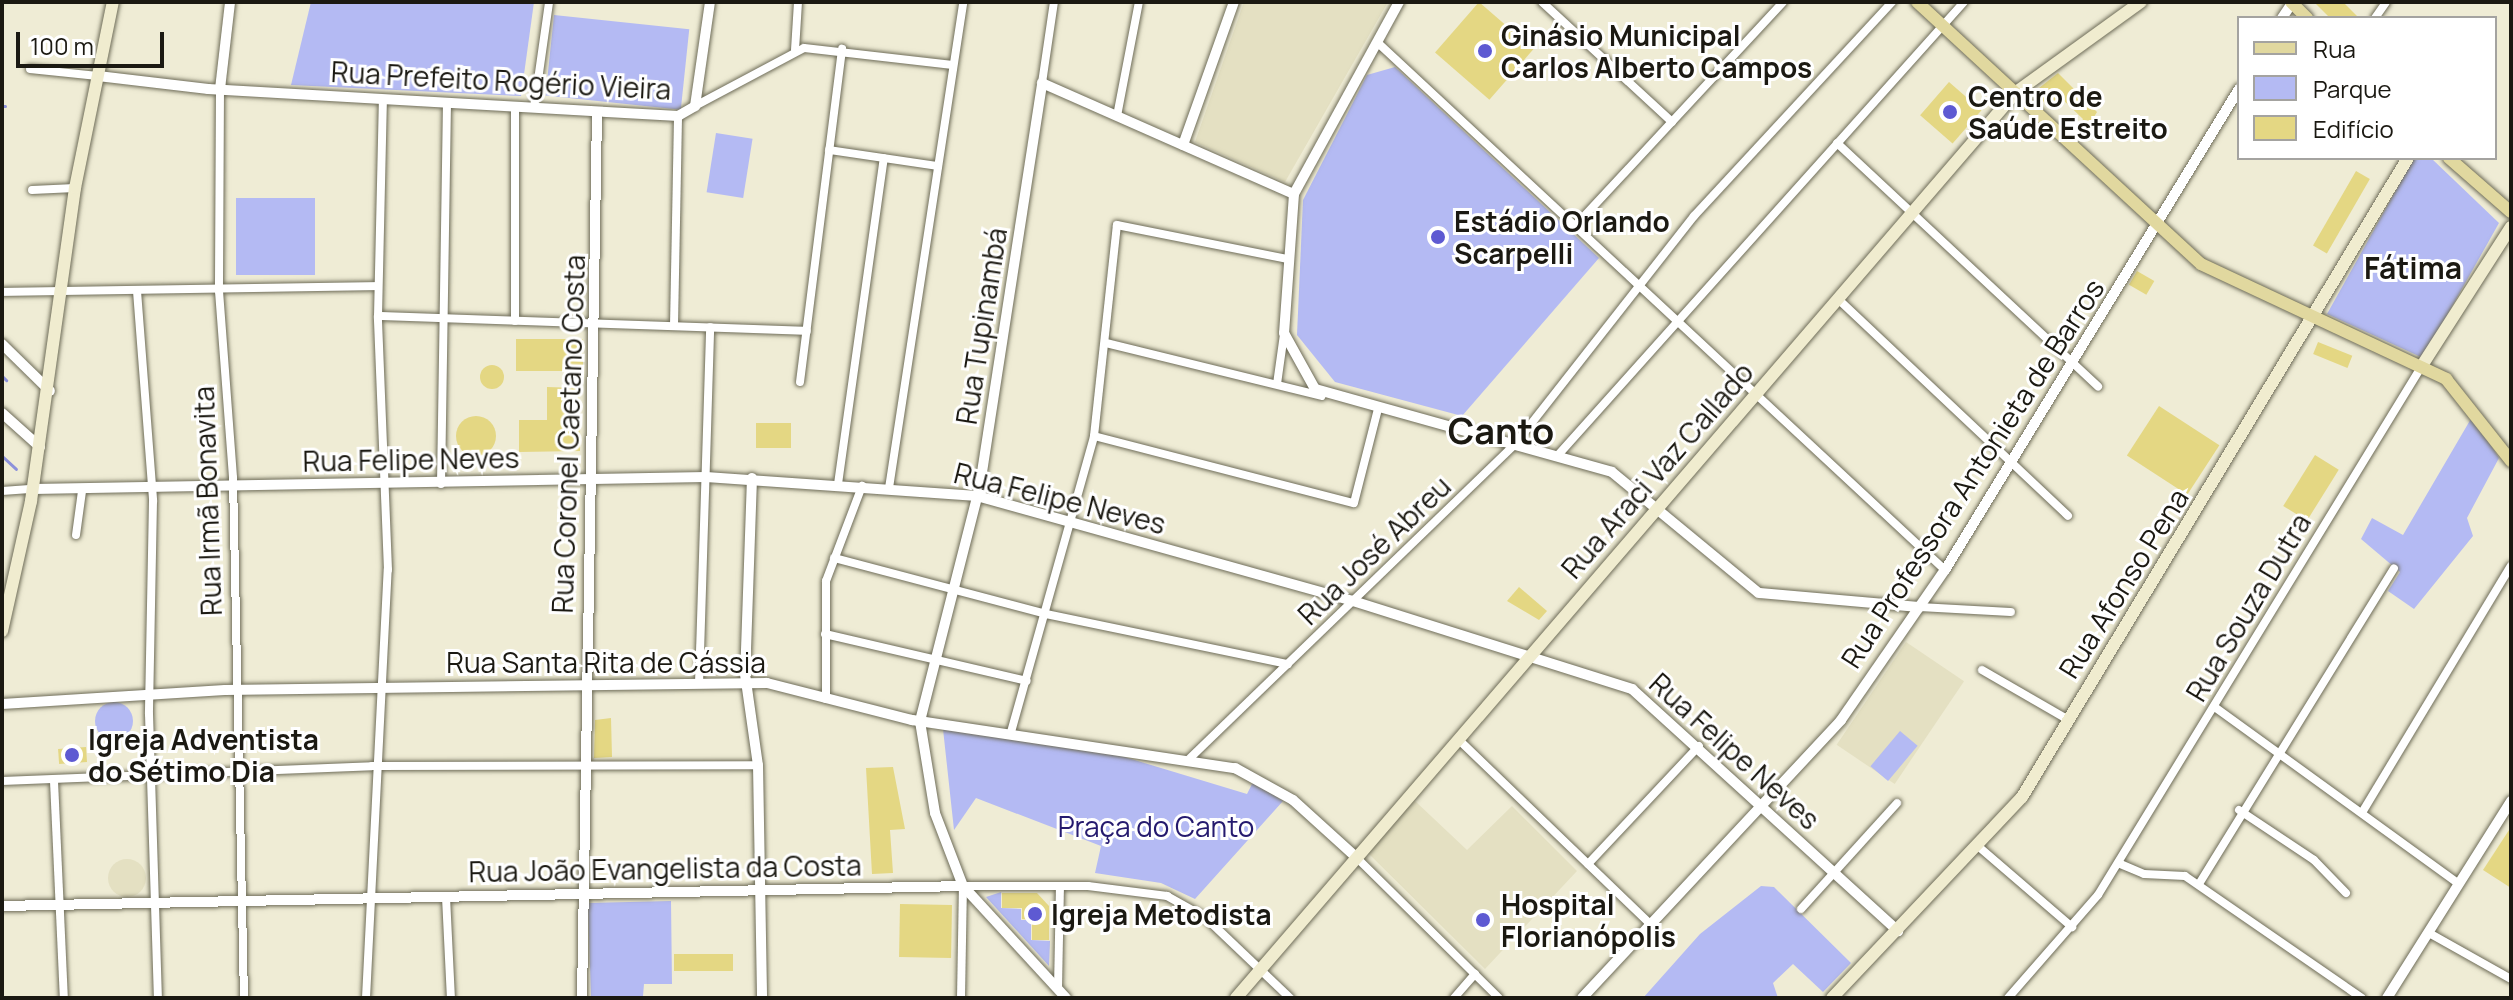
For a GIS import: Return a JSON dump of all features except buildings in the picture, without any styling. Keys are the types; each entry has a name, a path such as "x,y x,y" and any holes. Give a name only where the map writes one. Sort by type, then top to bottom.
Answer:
{"main road":[{"path":"2,631 4,605 33,489 50,391 75,188 113,2"},
{"path":"1917,2 2156,226 2220,276 2308,317 2423,364 2456,386 2511,461"},
{"name":"Rua Araci Vaz Callado","path":"1236,998 1459,740 1527,656 2016,92 2141,2"},
{"name":"Rua Afonso Pena","path":"1832,998 1979,847 2022,797 2308,317 2407,160"},
{"path":"2451,160 2511,212"},
{"name":"Rua Souza Dutra","path":"2423,364 2511,227"}],"street":[{"name":"Rua Irmã Bonavita","path":"230,2 220,89 219,291 233,488 240,691 244,998"},
{"path":"534,108 549,2"},
{"path":"695,106 710,2"},
{"path":"795,50 798,2"},
{"path":"889,488 963,2"},
{"name":"Rua Tupinambá","path":"963,886 935,813 920,721 958,591 977,496 1054,2"},
{"path":"1117,116 1139,2"},
{"path":"1183,145 1234,2"},
{"path":"1277,384 1284,333 1294,194 1399,2"},
{"path":"1542,2 1672,122"},
{"path":"1576,225 1783,2"},
{"name":"Rua José Abreu","path":"1190,758 1516,443 1639,283 1892,2"},
{"path":"1559,454 1964,2"},
{"path":"1377,42 1513,165 1945,570"},
{"name":"Rua Prefeito Rogério Vieira","path":"30,69 220,89 678,116 795,50 842,49 953,65"},
{"path":"800,382 842,49"},
{"path":"1042,83 1294,194"},
{"name":"Rua Professora Antonieta de Barros","path":"1582,998 1841,720 1945,570 2237,92"},
{"path":"366,998 381,766 388,570 380,483 378,316 383,100"},
{"path":"441,484 447,102"},
{"path":"515,106 515,321"},
{"name":"Rua Coronel Caetano Costa","path":"582,998 583,687 595,479 597,112"},
{"path":"674,326 678,116"},
{"path":"1837,143 2098,386"},
{"path":"829,150 938,166"},
{"path":"838,484 884,158"},
{"path":"32,190 75,188"},
{"path":"1011,732 1073,523 1094,436 1121,220 1287,259"},
{"path":"2,292 219,291 378,286"},
{"path":"137,291 151,486 151,773 158,998"},
{"path":"1838,299 2068,516"},
{"path":"378,316 807,331"},
{"path":"699,684 710,327"},
{"path":"1284,333 1295,363 1323,396"},
{"path":"1106,343 1559,454 1623,477 1759,593 2011,612"},
{"path":"2,344 50,391"},
{"name":"Rua Souza Dutra","path":"2008,998 2072,927 2118,863 2216,708 2423,364"},
{"path":"1094,436 1354,503 1378,409"},
{"path":"2,413 40,447"},
{"name":"Rua Felipe Neves","path":"2,491 706,477 977,496 1353,601 1632,689 1699,746 1898,931"},
{"path":"752,478 749,684 758,765 762,998"},
{"path":"826,699 825,634 834,558 862,486"},
{"path":"76,535 82,491"},
{"path":"834,558 1046,614 1288,664"},
{"path":"2363,811 2511,566"},
{"path":"2199,884 2239,810 2394,568"},
{"path":"825,634 937,663 1027,681"},
{"path":"1982,670 2067,719"},
{"name":"Rua Santa Rita de Cássia","path":"2,704 383,686 749,684 920,721 1190,758 1273,786 1357,858 1499,998"},
{"path":"2216,708 2279,750 2459,884"},
{"path":"1459,740 1651,925"},
{"path":"1588,864 1699,746"},
{"path":"2,781 381,766 758,765"},
{"path":"54,781 64,998"},
{"path":"2387,998 2511,801"},
{"path":"1801,909 1897,803"},
{"path":"2239,810 2314,860 2346,893"},
{"path":"1979,847 2072,927"},
{"path":"2118,863 2199,884 2362,998"},
{"path":"963,886 1066,998"},
{"path":"961,998 963,886"},
{"path":"1058,989 1060,886"},
{"name":"Rua João Evangelista da Costa","path":"2,906 374,895 446,897 1060,886 1167,896 1206,918 1290,998"},
{"path":"446,897 451,998"},
{"path":"2429,933 2511,979"},
{"path":"1454,998 1475,974"}],"shaded area":[{"path":"1244,2 1388,2 1285,182 1195,142"},
{"path":"1906,642 1964,681 1895,784 1837,745"},
{"name":"Hospital Florianópolis","path":"1414,800 1467,850 1512,806 1577,871 1485,969 1368,853"},
{"path":"127,859 141,864 146,878 141,892 127,897 113,892 108,878 113,864"}],"green space":[{"path":"311,2 534,2 521,96 291,85"},
{"path":"554,15 689,29 681,110 546,96"},
{"name":"Estádio Orlando Scarpelli","path":"1395,67 1599,258 1462,416 1335,382 1297,335 1303,200 1367,75"},
{"path":"716,133 753,139 743,198 707,192"},
{"path":"2413,160 2433,160 2499,223 2423,358 2327,314"},
{"path":"236,198 315,198 315,275 236,275"},
{"path":"2472,417 2499,458 2467,518 2473,536 2414,609 2388,591 2400,572 2361,539 2372,518 2403,535"},
{"path":"114,702 127,708 133,721 127,734 114,740 101,734 95,721 101,708"},
{"name":"Praça do Canto","path":"943,729 1118,755 1247,794 1253,782 1283,801 1195,899 1161,883 1095,873 1101,846 976,798 954,830"},
{"path":"1900,731 1918,746 1888,781 1870,766"},
{"path":"1761,886 1774,887 1851,963 1823,992 1793,964 1773,983 1778,998 1643,998 1700,934"},
{"path":"1001,892 1001,908 1021,909 1021,920 1031,920 1031,940 1050,941 1049,966 986,897"},
{"path":"671,901 672,984 644,984 643,996 591,998 588,903"}],"waterway":[{"path":"2,376 6,380"},
{"path":"2,456 16,469"}],"place":[{"name":"Ginásio Municipal Carlos Alberto Campos","path":"1485,51"},
{"name":"Centro de Saúde Estreito","path":"1950,112"},
{"name":"Estádio Orlando Scarpelli","path":"1438,237"},
{"name":"Igreja Adventista do Sétimo Dia","path":"72,755"},
{"name":"Igreja Metodista","path":"1035,914"},
{"name":"Hospital Florianópolis","path":"1483,920"}],"district":[{"name":"Fátima","path":"2413,268"},
{"name":"Canto","path":"1501,431"}]}
